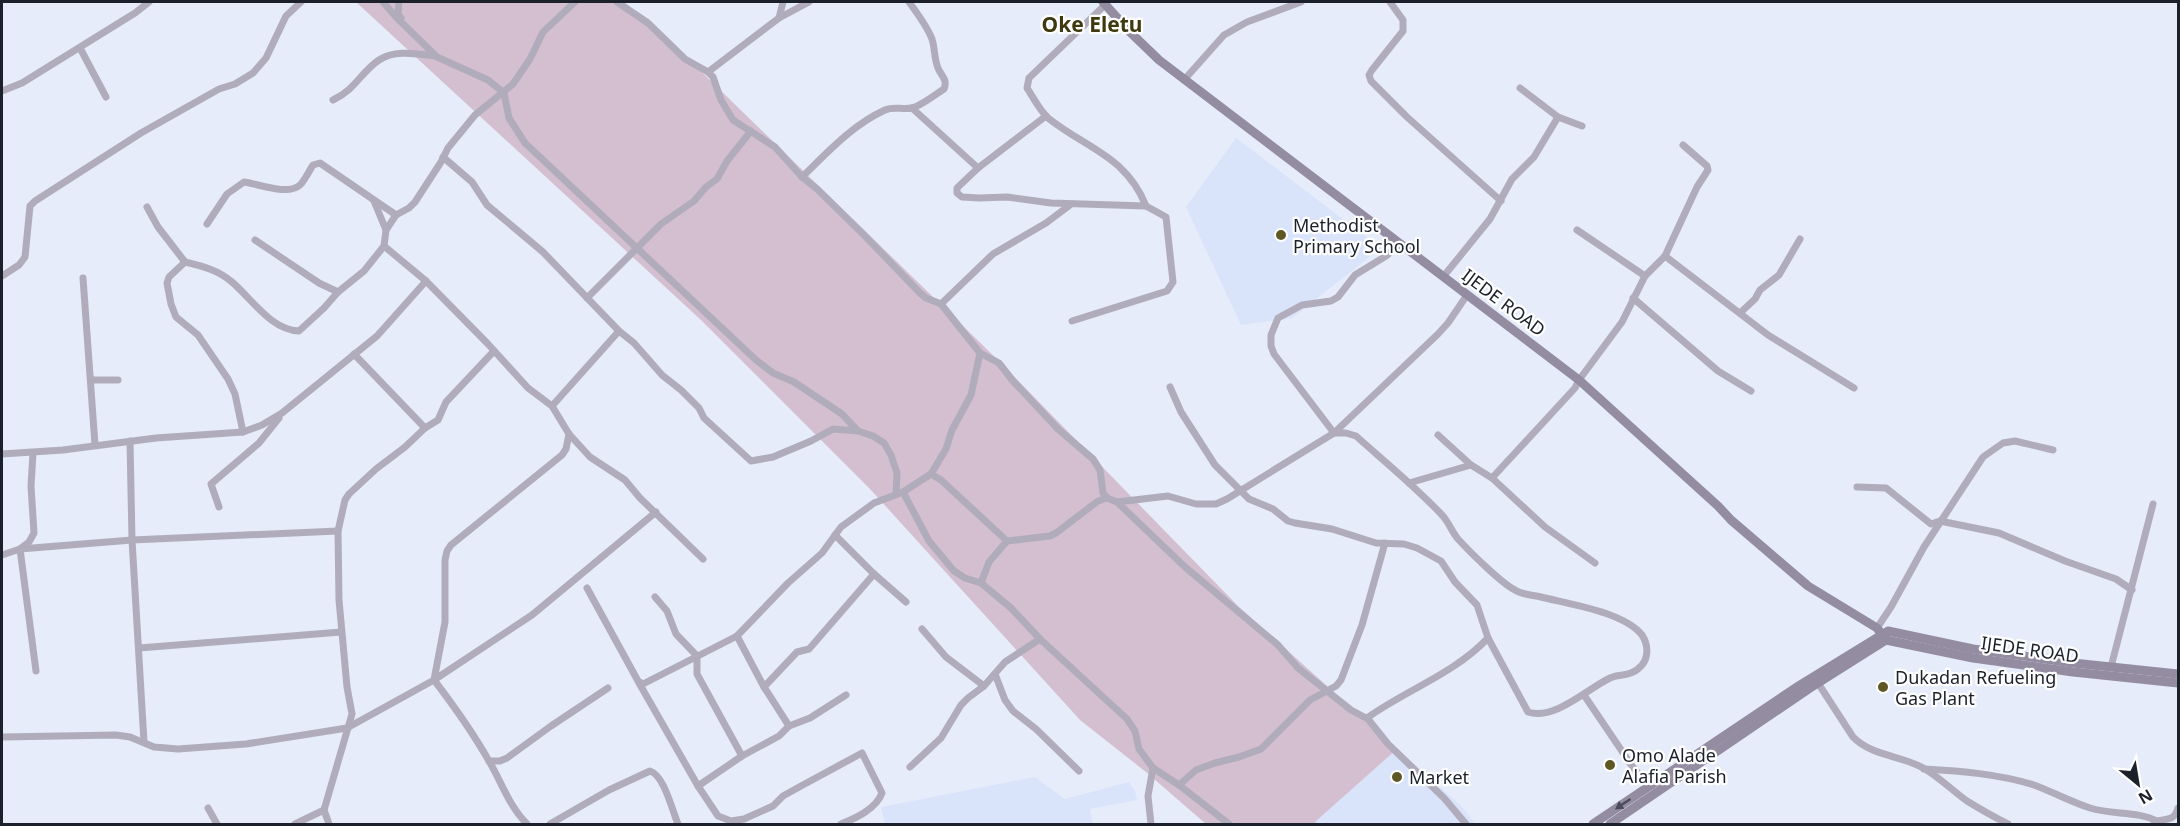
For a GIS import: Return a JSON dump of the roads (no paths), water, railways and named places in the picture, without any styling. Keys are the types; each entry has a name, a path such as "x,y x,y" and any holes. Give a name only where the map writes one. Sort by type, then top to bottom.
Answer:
{"main road":[{"name":"IJEDE ROAD","path":"1104,3 1137,39 1184,80 1579,380 1731,520 1808,586 1882,633 1973,658 2178,683"},
{"name":"IJEDE ROAD","path":"1882,633 1892,631 1973,649 2178,674"},
{"path":"1610,825 1818,683 1882,633"},
{"path":"1593,825 1806,681 1882,633"}],"street":[{"path":"2,91 22,83 80,48 149,2"},
{"path":"3,274 19,265 25,257 30,206 35,201 141,133 219,89 235,84 253,73 266,58 281,23 301,2"},
{"path":"383,2 437,57"},
{"path":"399,2 398,14 403,23"},
{"path":"147,207 158,227 185,262 205,266 231,281 282,328 299,331 338,292 364,271 384,246 386,230 396,215 415,202 448,148 475,115 504,93 520,76 543,32 575,2"},
{"path":"617,2 648,22 685,59 708,72 713,77 721,100 733,120 775,147 802,177 863,234 920,294 941,304 980,353 999,363 1058,429 1094,459 1102,478 1105,495 1117,502 1177,560 1278,645 1298,669 1352,710 1367,718 1388,744 1444,798 1466,825"},
{"path":"779,18 783,2"},
{"path":"708,72 779,18 809,2"},
{"path":"802,177 859,125 886,110 912,108 946,86 946,81 937,67 936,52 930,35 909,2"},
{"path":"1184,80 1224,35 1240,26 1300,2"},
{"path":"1390,2 1403,20 1403,31 1372,70 1369,75 1371,81 1407,117 1501,201"},
{"path":"1104,3 1029,78 1027,88 1046,116 1118,164 1139,190 1146,206"},
{"path":"80,48 106,98"},
{"path":"333,100 345,94 379,60 388,56 411,53 437,57 488,80 504,93 509,118 525,142 756,360 835,409 858,431"},
{"path":"1520,88 1558,117 1582,126"},
{"path":"912,108 978,168"},
{"path":"1046,116 978,168 957,188 957,193 962,197 1007,197 1070,204 1146,206 1166,217 1173,282 1171,287 1167,291 1072,321"},
{"path":"1443,277 1490,219 1512,180 1534,157 1558,117"},
{"path":"587,298 636,247 661,224 694,201 717,178 727,161 751,131"},
{"path":"1492,478 1575,388 1617,330 1645,276 1665,256 1697,187 1708,170 1707,166 1683,145"},
{"path":"443,157 472,182 487,205 543,252 619,331 634,343 662,375 699,408 704,418 751,460 757,461 773,457 833,429 858,431 884,443 897,473 899,493 929,541 947,563 965,578 981,583 1011,608 1040,639 1127,719 1135,731 1139,749 1153,768 1179,785 1229,825"},
{"path":"207,224 227,194 244,182 262,184 286,191 300,185 313,165 320,163 350,184 360,188 374,201 396,215"},
{"path":"374,201 386,230"},
{"path":"941,304 993,254 1046,223 1070,204"},
{"path":"1577,230 1645,276"},
{"path":"1740,313 1752,303 1760,290 1779,275 1800,239"},
{"path":"255,240 319,283 338,292"},
{"path":"1334,433 1274,354 1271,346 1275,326 1278,318 1302,305 1331,301 1338,297 1355,275 1386,256 1400,244"},
{"path":"384,246 426,281 528,388 552,406 569,434 590,457 625,480 640,498 704,559"},
{"path":"1665,256 1775,341 1854,388"},
{"path":"185,262 169,277 167,283 171,304 176,317 198,335 225,373 235,394 243,432"},
{"path":"83,278 95,445"},
{"path":"2,454 33,453 156,438 243,432 262,425 282,413 377,336 426,281"},
{"path":"1117,502 1168,496 1196,504 1216,504 1239,491 1334,433 1438,334 1467,295"},
{"path":"1633,298 1718,371 1751,391"},
{"path":"552,406 619,331"},
{"path":"329,825 324,810 352,714 347,687 339,600 338,531 349,494 425,428 438,420 446,402 494,351"},
{"path":"638,681 643,684 650,682 737,636 788,583 822,553 841,527 874,503 899,493 931,474 946,449 952,430 971,395 980,353"},
{"path":"354,354 425,428"},
{"path":"91,380 118,380"},
{"path":"1170,387 1181,412 1215,465 1249,499 1273,509 1288,521 1332,529 1376,543 1404,544 1441,561 1455,582 1477,605 1488,638 1528,712 1540,714 1553,711 1613,677 1626,676 1642,664 1647,648 1641,634 1635,628 1616,618 1578,606 1517,592 1458,539 1445,518 1409,483 1356,436 1334,433"},
{"path":"219,507 211,484 259,443 282,413"},
{"path":"527,825 511,806 489,761 453,704 434,680 445,622 447,551 451,545 562,455 566,449 569,434"},
{"path":"1438,435 1472,465 1492,478 1545,527 1595,563"},
{"path":"130,441 132,540 144,742"},
{"path":"1882,633 1892,607 1924,547 1983,457 1994,448 2015,441 2053,450"},
{"path":"20,549 29,542 34,533 31,486 33,453"},
{"path":"1409,483 1472,465"},
{"path":"931,474 938,477 1006,541"},
{"path":"1857,487 1886,488 1927,523 1934,525 1940,521 1999,533 2065,561 2116,579 2132,590"},
{"path":"981,583 989,562 1006,541 1056,533 1105,495"},
{"path":"2111,667 2153,504"},
{"path":"2,737 116,735 154,747 198,747 246,744 347,728 434,680 532,615 656,512"},
{"path":"2,555 20,549 132,540 338,531"},
{"path":"835,535 906,602"},
{"path":"1179,785 1196,770 1261,749 1310,700 1336,686 1341,680 1362,625 1385,543"},
{"path":"20,549 36,671"},
{"path":"764,687 797,652 809,649 874,574"},
{"path":"587,588 698,786 718,816 731,821 744,819 773,806 783,796 862,753 882,793 881,798 867,811 841,825"},
{"path":"655,597 667,611 675,634 697,656 698,674 742,756"},
{"path":"922,629 945,657 984,687"},
{"path":"139,648 342,632"},
{"path":"737,636 764,687 789,726"},
{"path":"1367,718 1464,661 1488,638"},
{"path":"909,767 941,738 961,705 984,687 1005,662 1040,639"},
{"path":"995,674 1005,700 1013,711 1036,729 1079,771"},
{"path":"1818,683 1853,737 1869,750 1899,758 1924,769 1967,801 2008,825"},
{"path":"489,761 500,761 507,758 608,688"},
{"path":"1584,694 1632,766 1649,786"},
{"path":"698,786 742,756 779,736 789,726 810,718 846,695"},
{"path":"1151,825 1148,796 1153,768"},
{"path":"1924,769 1958,771 2033,785 2089,808 2116,814 2142,815 2155,823 2172,820 2178,808"},
{"path":"550,825 609,790 650,771 658,775 663,784 678,825"},
{"path":"208,808 217,825"},
{"path":"295,825 324,810"}],"place":[{"name":"Methodist Primary School","path":"1281,235"},
{"name":"Dukadan Refueling Gas Plant","path":"1883,687"},
{"name":"Omo Alade Alafia Parish","path":"1610,765"},
{"name":"Market","path":"1397,777"}],"district":[{"name":"Oke Eletu","path":"1092,24"}]}
